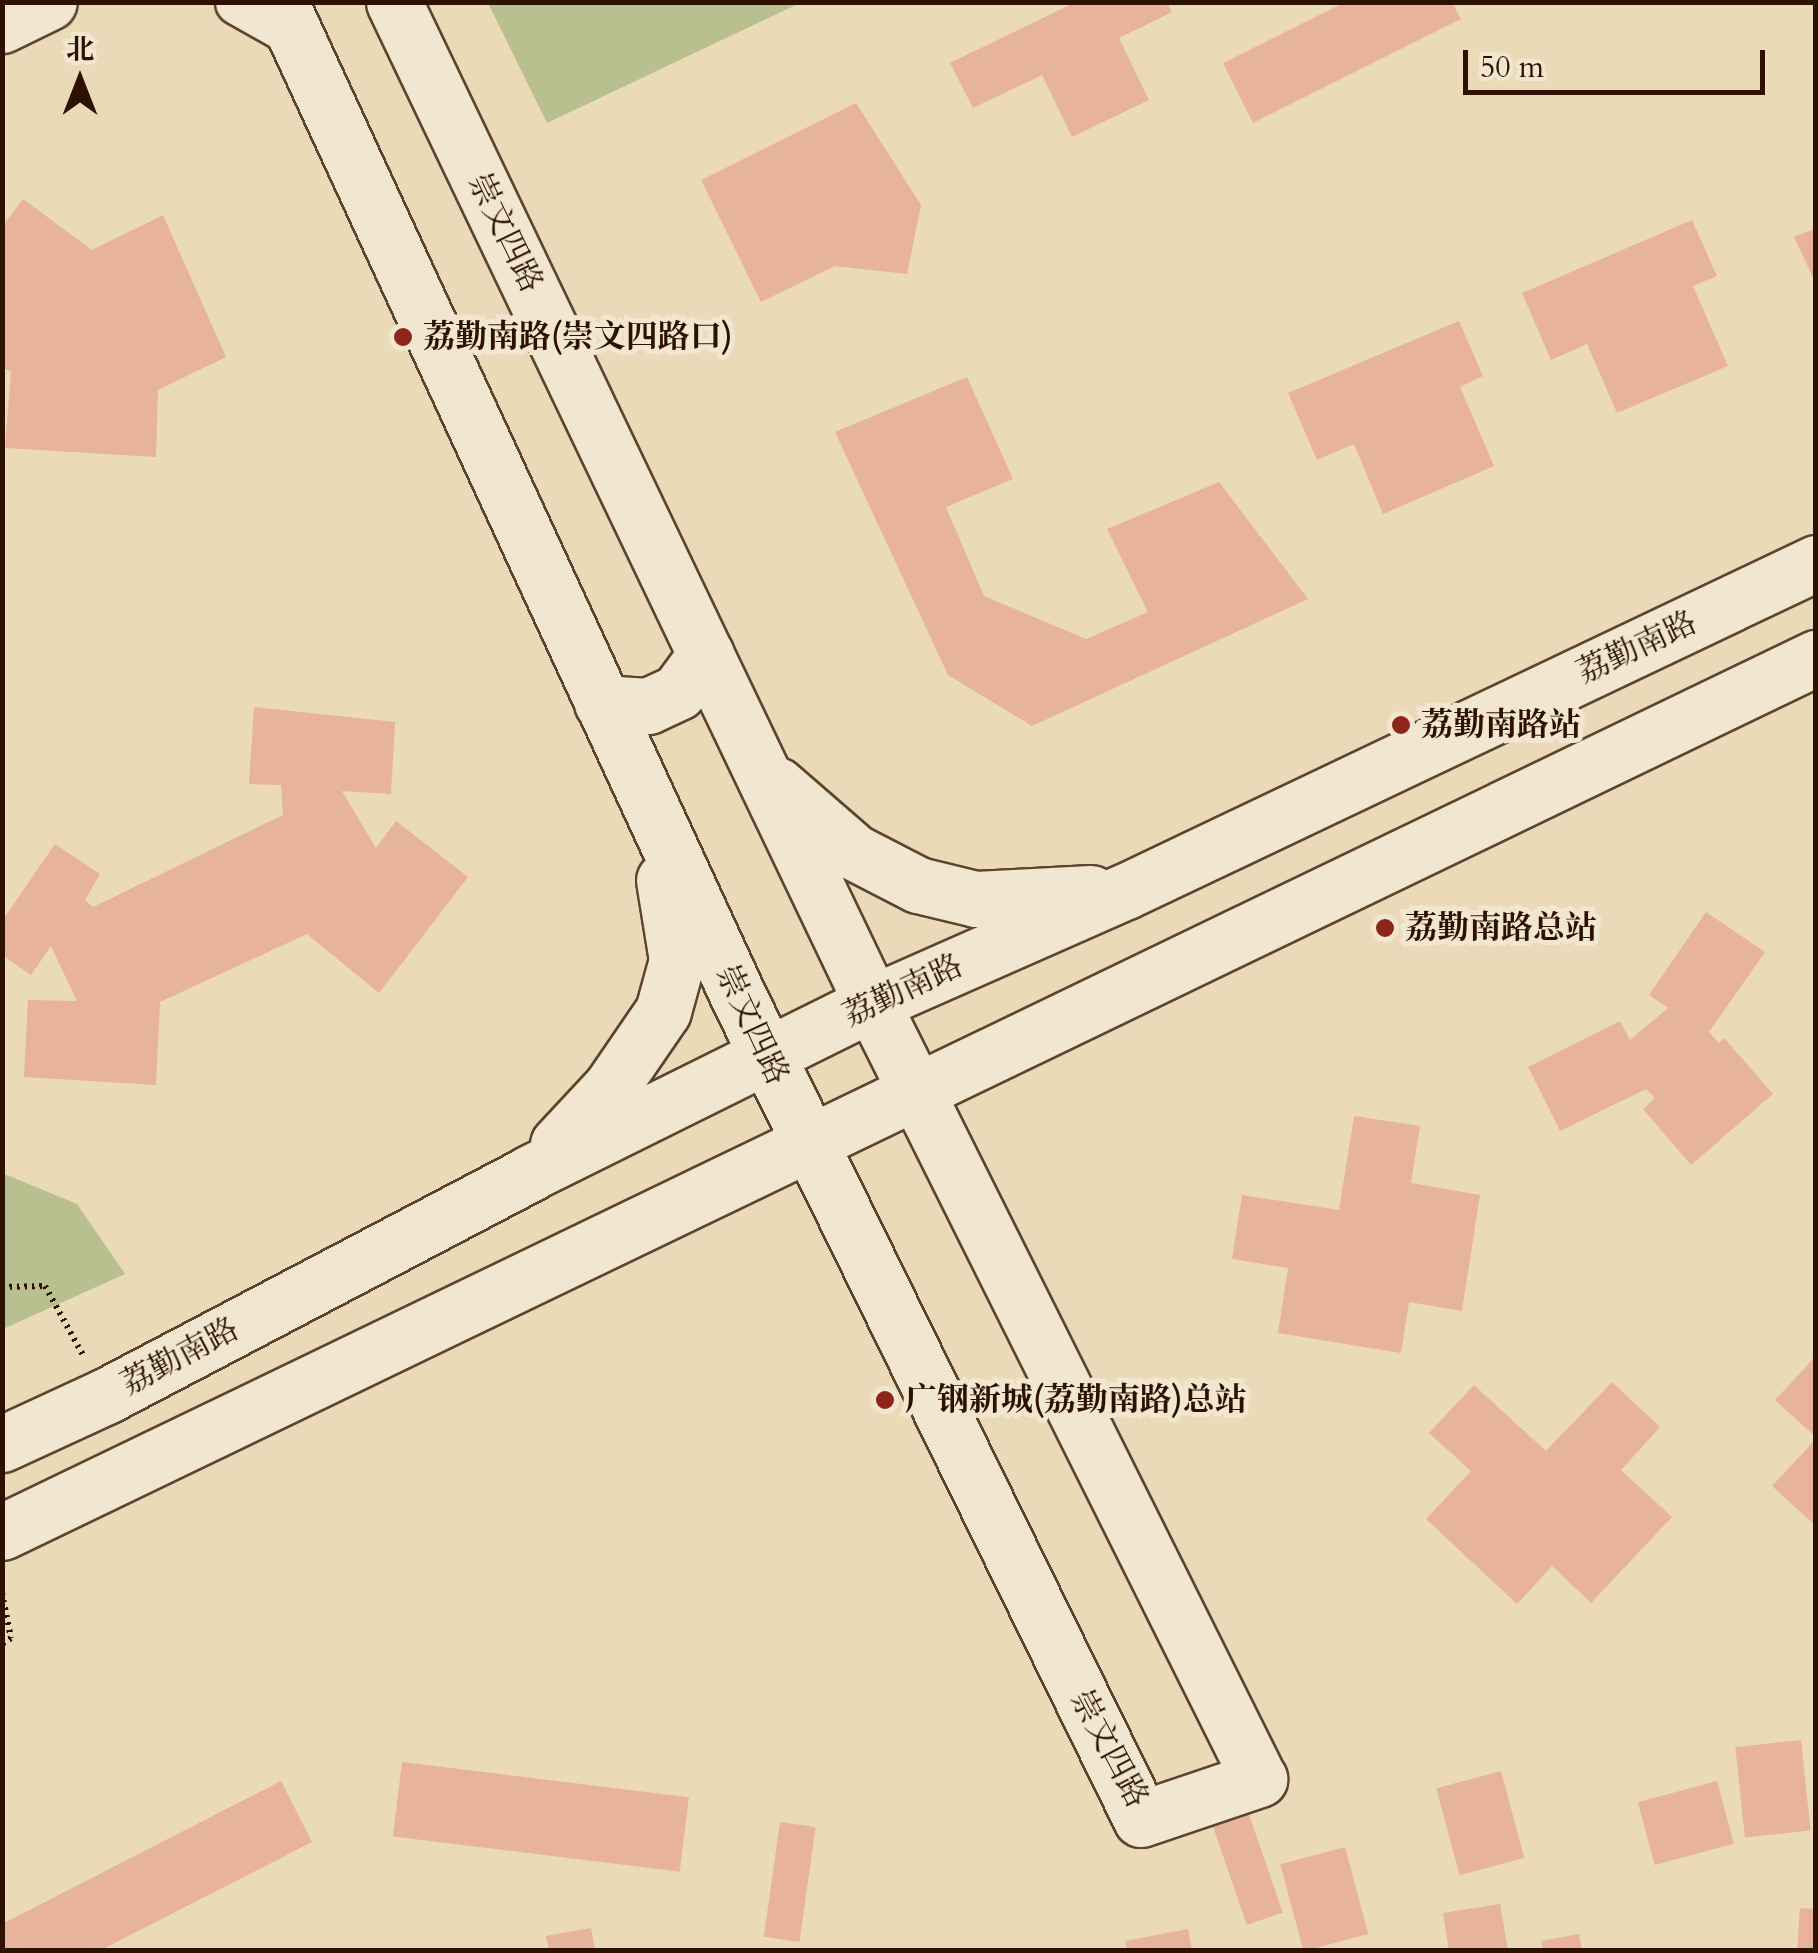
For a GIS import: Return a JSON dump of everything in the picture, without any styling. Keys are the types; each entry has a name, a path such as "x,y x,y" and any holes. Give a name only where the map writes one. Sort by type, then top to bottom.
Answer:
{"main road":[{"path":"2,25 49,2"},
{"name":"崇文四路","path":"287,18 766,1056 1141,1819 1259,1780 872,1004 394,2"},
{"name":"荔勤南路","path":"2,1444 106,1396 530,1173 872,1004 1124,892 1816,563"},
{"path":"602,703 648,706 678,692 706,654"},
{"path":"2,1532 1816,658"},
{"path":"762,772 854,852 918,885 976,898 1124,892"},
{"path":"530,1173 611,1087 663,1011 676,960 655,818"}],"street":[{"path":"238,2 287,18"}],"path":[{"path":"2,1287 45,1286 106,1396"},
{"path":"2,1594 11,1638 2,1644"}],"green space":[{"path":"488,3 800,3 547,123"},
{"path":"2,1173 77,1204 125,1274 3,1329"}],"building":[{"path":"1076,2 1167,2 1172,12 1119,38 1149,100 1072,137 1042,75 973,108 950,63"},
{"path":"1345,2 1452,2 1461,19 1253,123 1223,63"},
{"path":"856,103 921,205 907,274 835,266 761,302 701,180"},
{"path":"23,199 92,250 163,215 226,357 158,390 156,457 5,448 11,372 2,367 2,227"},
{"path":"1692,220 1717,276 1693,286 1728,366 1617,413 1587,344 1551,360 1522,293"},
{"path":"1816,228 1816,284 1794,237"},
{"path":"1459,321 1483,376 1460,387 1494,466 1383,514 1354,444 1317,460 1288,393"},
{"path":"967,377 1013,479 946,507 984,596 1086,639 1148,612 1107,529 1219,482 1308,599 1032,726 948,675 835,432"},
{"path":"254,707 395,722 391,794 342,791 376,848 396,821 468,877 379,993 307,934 160,1002 156,1085 24,1077 28,1000 77,1001 51,946 31,975 2,955 2,921 55,844 100,874 85,900 93,907 283,815 281,785 249,784"},
{"path":"1706,912 1765,952 1709,1032 1719,1043 1724,1038 1773,1094 1691,1165 1643,1109 1655,1098 1646,1089 1560,1131 1528,1067 1620,1021 1630,1040 1668,1008 1649,995"},
{"path":"1354,1116 1420,1126 1411,1183 1480,1195 1462,1311 1409,1302 1401,1353 1278,1333 1288,1268 1232,1259 1242,1195 1339,1210"},
{"path":"1816,1356 1816,1437 1775,1400"},
{"path":"1612,1382 1660,1427 1621,1470 1672,1517 1591,1603 1552,1566 1517,1604 1426,1519 1471,1471 1429,1433 1474,1385 1546,1451"},
{"path":"1816,1439 1816,1526 1772,1486"},
{"path":"1801,1740 1811,1831 1745,1837 1735,1747"},
{"path":"402,1762 689,1797 680,1872 393,1836"},
{"path":"1501,1771 1524,1858 1460,1875 1436,1788"},
{"path":"281,1781 312,1842 101,1950 2,1950 2,1924"},
{"path":"1717,1781 1734,1844 1655,1865 1638,1802"},
{"path":"1244,1800 1283,1913 1247,1925 1208,1812"},
{"path":"780,1822 816,1827 800,1942 764,1937"},
{"path":"1345,1847 1368,1934 1303,1950 1280,1864"},
{"path":"1500,1904 1508,1950 1449,1950 1443,1913"},
{"path":"1800,1908 1816,1909 1816,1950 1797,1950"},
{"path":"591,1928 595,1950 549,1950 546,1936"},
{"path":"1188,1929 1192,1950 1127,1950 1125,1941"},
{"path":"1579,1934 1582,1950 1543,1950 1541,1941"}],"place":[{"name":"荔勤南路(崇文四路口)","path":"403,337"},
{"name":"荔勤南路站","path":"1401,725"},
{"name":"荔勤南路总站","path":"1385,928"},
{"name":"广钢新城(荔勤南路)总站","path":"885,1400"}]}
